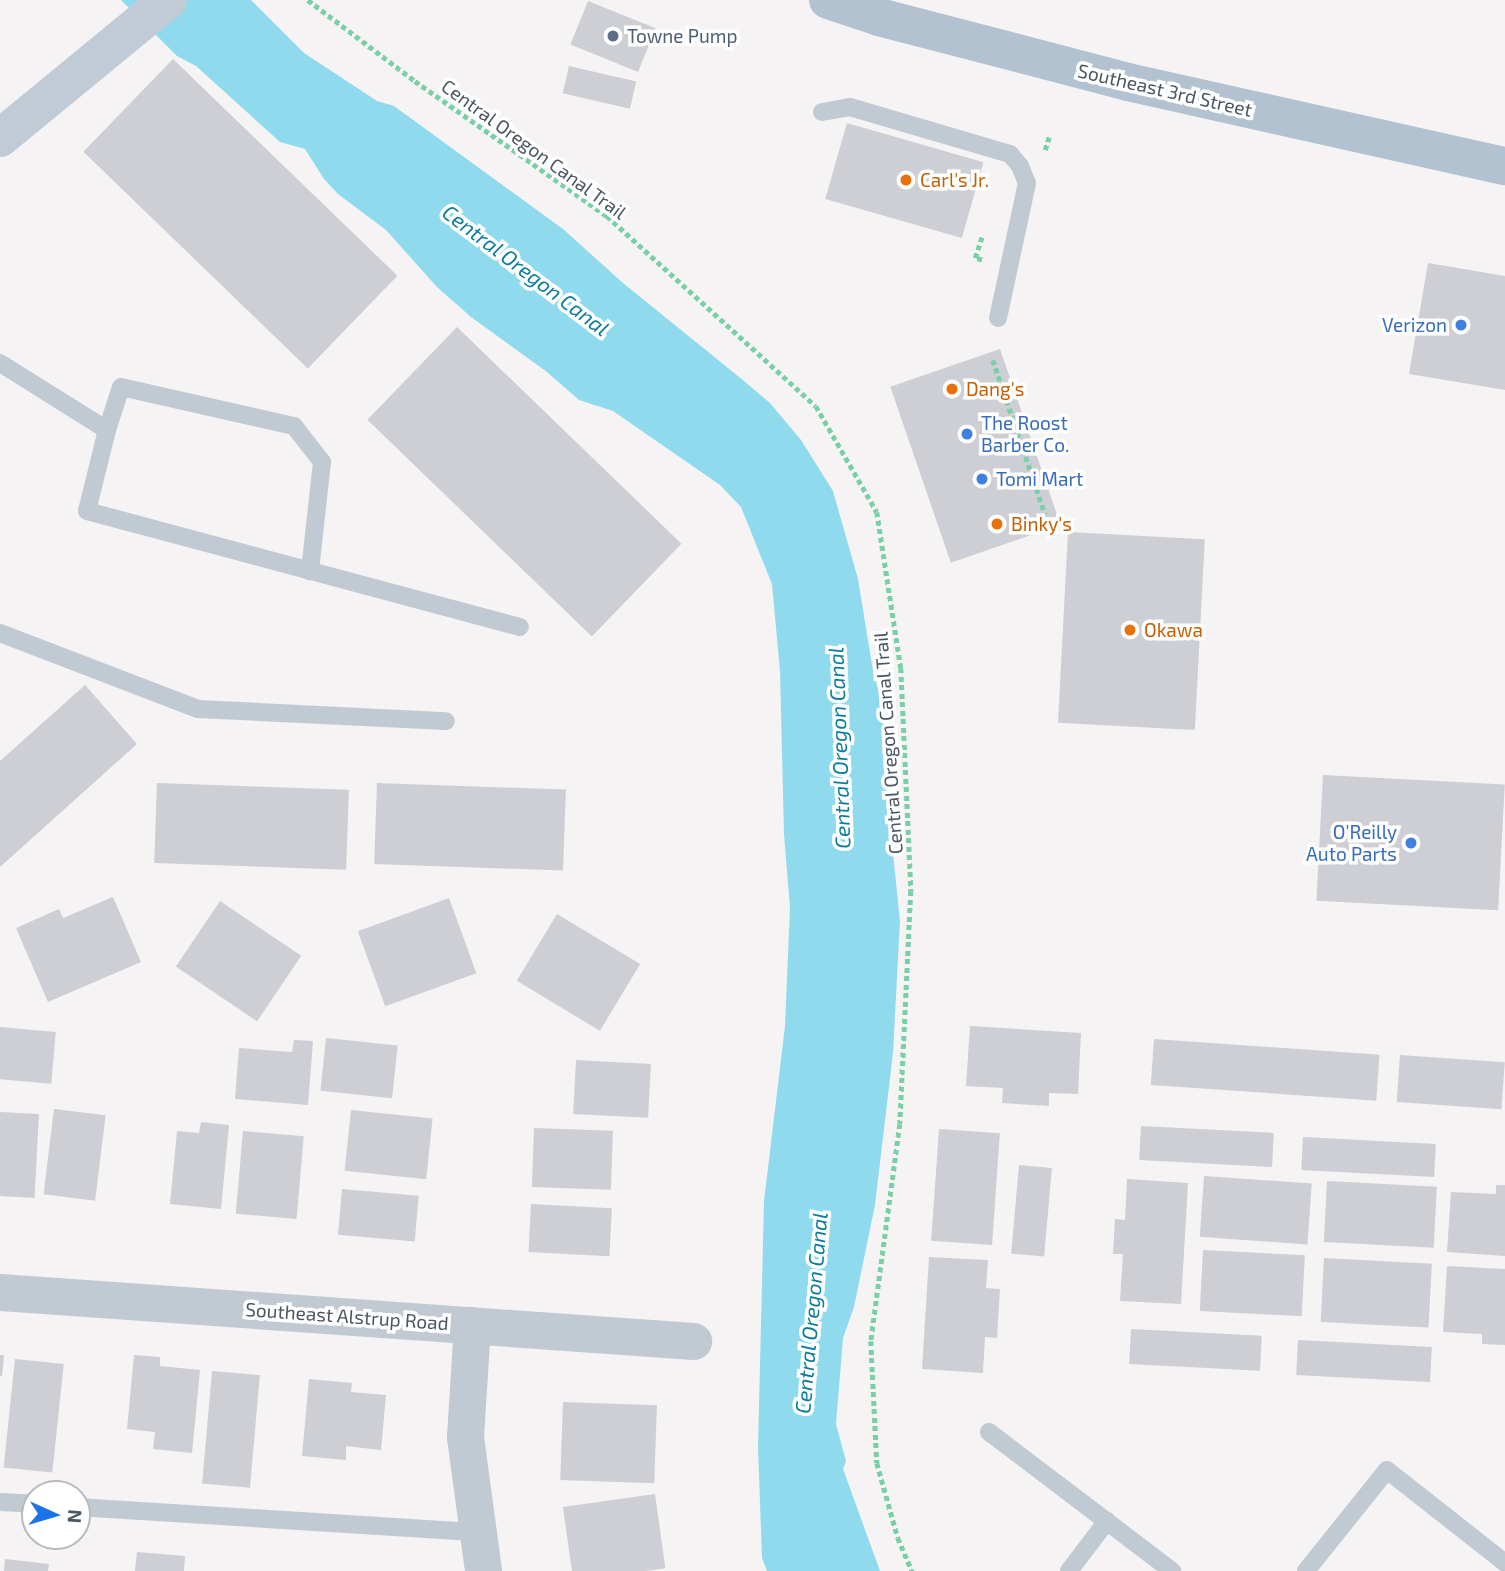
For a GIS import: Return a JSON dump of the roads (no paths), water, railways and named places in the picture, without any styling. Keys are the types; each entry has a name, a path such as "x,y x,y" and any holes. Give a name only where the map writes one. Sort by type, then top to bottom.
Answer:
{"main road":[{"name":"Southeast 3rd Street","path":"828,0 879,17 1128,82 1426,151 1505,166"}],"street":[{"path":"0,138 169,0"},
{"name":"Southeast Alstrup Road","path":"0,1292 693,1341"},
{"path":"472,1325 465,1437 483,1571"}],"lane":[{"path":"822,112 850,107 1010,154 1020,166 1027,183 998,318"},
{"path":"0,363 107,430"},
{"path":"310,571 322,462 294,426 121,387 107,430 87,511 310,571 520,627"},
{"path":"0,633 198,709 446,721"},
{"path":"989,1432 1172,1571"},
{"path":"1306,1571 1387,1470 1505,1563"},
{"path":"0,1502 21,1503"},
{"path":"91,1508 477,1532"},
{"path":"1069,1571 1107,1521"}],"water":[{"name":"Central Oregon Canal","path":"121,0 251,0 304,53 377,101 394,106 563,229 623,283 744,381 770,403 801,440 833,491 858,579 872,665 884,714 882,746 900,921 893,1053 875,1205 854,1307 843,1338 836,1424 846,1461 843,1469 880,1571 767,1571 762,1558 758,1447 764,1201 785,1026 790,908 784,834 780,671 772,584 741,507 720,485 613,411 579,400 547,372 471,317 437,287 386,230 338,194 324,179 305,149 280,142 196,66 177,56"}],"place":[{"name":"Towne Pump","path":"613,36"},
{"name":"Carl's Jr.","path":"906,180"},
{"name":"Verizon","path":"1461,325"},
{"name":"Dang's","path":"952,389"},
{"name":"The Roost Barber Co.","path":"967,434"},
{"name":"Tomi Mart","path":"982,479"},
{"name":"Binky's","path":"997,524"},
{"name":"Okawa","path":"1130,630"},
{"name":"O'Reilly Auto Parts","path":"1411,843"}]}
